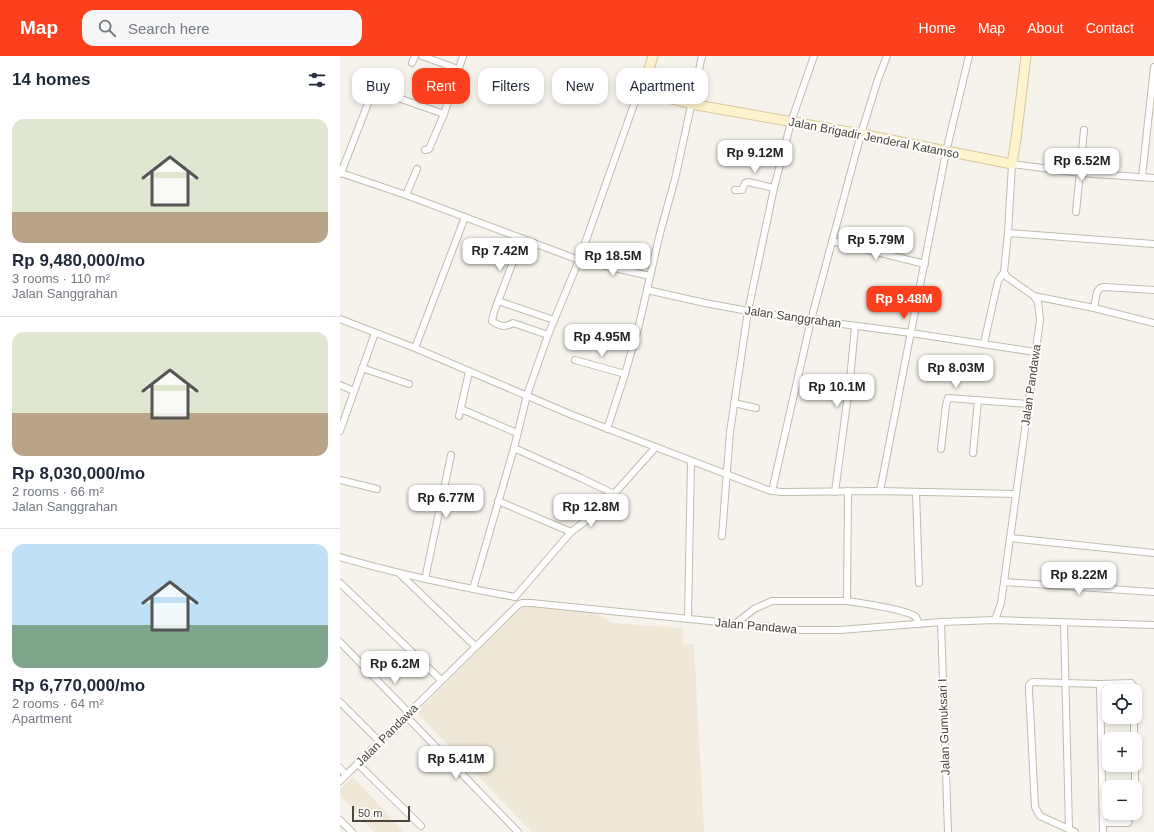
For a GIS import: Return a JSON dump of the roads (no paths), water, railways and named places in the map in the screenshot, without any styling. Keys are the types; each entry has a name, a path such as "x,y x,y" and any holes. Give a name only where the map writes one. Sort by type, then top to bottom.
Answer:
{"main road":[{"path":"649,68 653,56"},
{"path":"1012,164 1026,56"},
{"name":"Jalan Brigadir Jenderal Katamso","path":"690,104 861,134 1012,164"}],"street":[{"path":"412,63 415,56"},
{"path":"422,56 455,68"},
{"path":"458,68 463,56"},
{"path":"699,68 702,56"},
{"path":"722,536 726,473 734,403 748,311 774,188 791,122 814,56"},
{"path":"772,491 811,320 861,134 878,79 887,56"},
{"path":"880,491 946,152 969,56"},
{"path":"1142,178 1154,67"},
{"path":"404,100 444,114"},
{"path":"368,104 340,174 406,195 579,260 650,276"},
{"path":"425,150 429,150 447,104"},
{"path":"473,589 514,448 527,395 548,334 579,260 634,104"},
{"path":"607,429 625,374 647,290 674,179 690,104"},
{"path":"1076,212 1084,130"},
{"path":"984,343 998,281 1004,272 1012,164 1080,173 1154,178"},
{"path":"406,195 417,169"},
{"path":"735,190 742,190 745,183 748,182 774,188"},
{"path":"415,348 465,218"},
{"path":"1008,233 1154,244"},
{"path":"522,238 498,300 492,318 493,322 504,327 513,323 548,334"},
{"path":"832,241 925,264"},
{"path":"1004,272 1007,277 1034,296 1094,308 1154,323"},
{"path":"1094,308 1097,292 1100,288 1154,290"},
{"name":"Jalan Sanggrahan","path":"647,290 748,311 855,326 911,332 1035,352"},
{"name":"Jalan Pandawa","path":"994,620 1001,604 1040,320 1038,302 1034,296"},
{"path":"498,300 554,320"},
{"path":"340,319 415,348 607,429 772,491 880,491 1016,494"},
{"path":"835,492 850,380 855,326"},
{"path":"340,431 375,333"},
{"path":"575,360 625,374"},
{"path":"362,368 409,384"},
{"path":"459,416 469,372"},
{"path":"340,385 354,391"},
{"path":"942,449 947,399 1028,404"},
{"path":"973,453 978,400"},
{"path":"734,403 756,408"},
{"path":"461,409 517,433"},
{"path":"514,448 614,494"},
{"path":"514,597 571,532 587,520 614,494 655,448"},
{"path":"425,579 451,456"},
{"path":"688,619 691,461"},
{"path":"340,480 377,489"},
{"path":"848,491 848,601"},
{"path":"916,492 918,583"},
{"path":"498,501 571,532"},
{"path":"1010,538 1154,553"},
{"path":"340,557 425,579 514,597 519,604"},
{"path":"399,573 476,646"},
{"path":"1004,582 1154,592"},
{"path":"340,583 441,680"},
{"path":"735,624 754,609 772,601 848,601 874,605 914,615 919,624"},
{"name":"Jalan Pandawa","path":"340,781 519,604 531,603 735,624 810,630 840,630 941,622 994,620 1154,625"},
{"name":"Jalan Gumuksari I","path":"941,622 948,832"},
{"path":"1064,623 1065,684 1072,831 1040,816 1035,807 1029,684 1032,682 1065,684 1132,684"},
{"path":"340,642 518,832"},
{"path":"1100,684 1104,832"},
{"path":"340,702 380,742"},
{"path":"358,764 421,826"},
{"path":"340,768 346,775"},
{"path":"340,820 352,832"},
{"path":"1103,823 1128,823 1129,820"}]}
